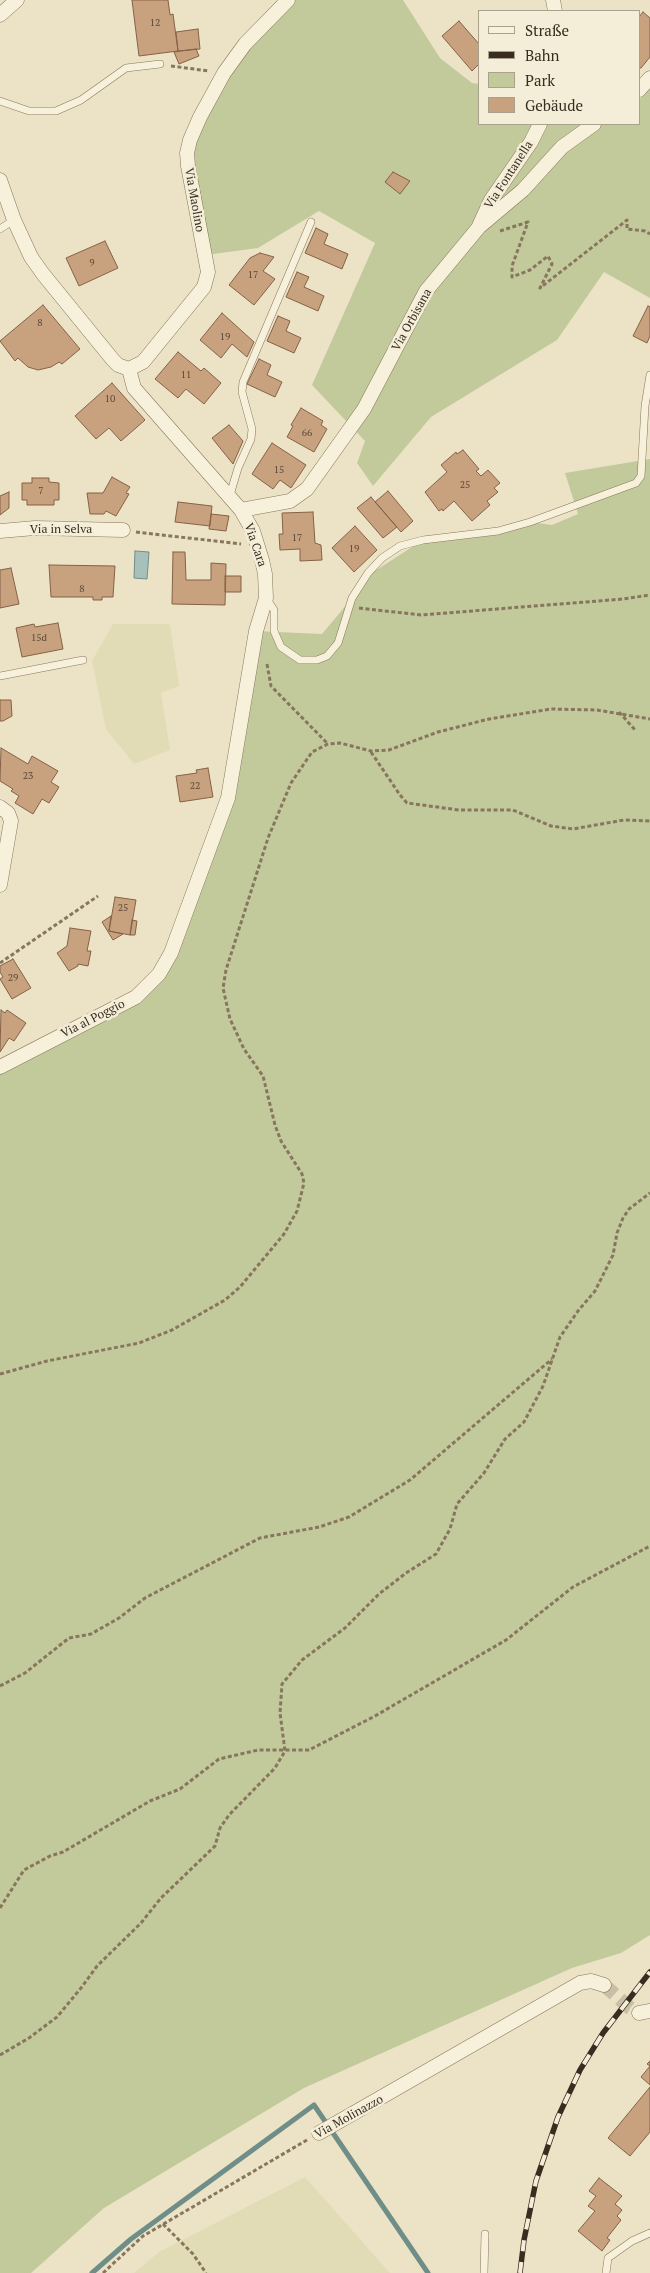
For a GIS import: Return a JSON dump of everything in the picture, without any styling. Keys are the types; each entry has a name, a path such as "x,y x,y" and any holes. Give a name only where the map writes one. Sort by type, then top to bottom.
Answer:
{"street":[{"path":"0,16 17,0"},
{"name":"Via Maolino","path":"128,369 143,362 199,295 207,280 208,272 187,153 200,117 224,73 245,44 288,0"},
{"path":"640,89 650,78"},
{"name":"Via Fontanella","path":"479,227 491,200 531,142 540,125"},
{"name":"Via Orbisana","path":"241,510 290,501 307,489 364,410 426,291 479,227 524,190 562,147 593,125"},
{"path":"0,180 14,220 31,257 113,360 128,369"},
{"name":"Via Cara","path":"128,369 134,388 230,495 241,510 253,530 265,574 266,598 260,612 256,631 228,798 171,953"},
{"name":"Via in Selva","path":"0,531 35,528 123,530"},
{"path":"0,807 8,812 11,822 1,877"},
{"name":"Via al Poggio","path":"0,1067 136,997 159,974 171,953"},
{"name":"Via Molinazzo","path":"320,2133 580,1983 591,1981 604,1985"}],"lane":[{"path":"0,101 29,111 56,111 94,92 126,68 160,64"},
{"path":"0,229 14,220"},
{"path":"230,495 238,468 251,439 252,429 242,392 243,382 311,222"},
{"path":"266,598 274,610 274,632 281,647 292,656 309,661 327,656 334,650 342,633 349,606 356,589 382,558 400,546 424,540 498,530 530,522 636,483 641,476 645,406 650,375"},
{"path":"0,676 83,660"},
{"path":"606,2273 608,2258 632,2240 650,2232"},
{"path":"484,2273 485,2234"}],"path":[{"path":"160,64 224,73"},
{"path":"479,227 491,234 528,222 512,266 512,276 530,270 548,256 552,264 540,288 628,220 627,229 645,231 650,234"},
{"path":"123,530 258,546"},
{"path":"349,606 421,615 623,599 650,595"},
{"path":"264,655 271,686 328,744"},
{"path":"0,1374 46,1361 139,1343 172,1330 225,1300 240,1287 284,1234 297,1211 304,1188 302,1174 281,1141 275,1125 263,1076 244,1049 230,1019 223,988 226,970 268,838 291,782 312,752 328,744 340,743 371,751 400,748 438,732 489,719 551,710 618,712 650,718"},
{"path":"618,712 636,731"},
{"path":"371,751 407,803 459,810 512,810 551,826 572,829 624,820 650,821"},
{"path":"0,963 98,896"},
{"path":"0,2055 29,2038 57,2017 97,1966 141,1923 161,1898 215,1846 220,1828 229,1815 275,1768 286,1751 280,1713 282,1684 302,1660 345,1628 379,1594 406,1573 436,1554 450,1529 457,1504 484,1473 505,1439 524,1422 543,1386 560,1337 578,1311 595,1292 613,1255 617,1233 623,1218 629,1209 650,1193"},
{"path":"0,1686 25,1673 69,1638 91,1634 119,1618 145,1598 260,1538 319,1527 348,1517 410,1480 552,1359"},
{"path":"0,1908 24,1870 50,1856 63,1852 150,1800 180,1790 218,1760 258,1750 309,1750 375,1716 506,1640 573,1586 650,1546"},
{"name":"Via Molinazzo","path":"103,2273 143,2236 320,2133"},
{"path":"163,2224 194,2254 206,2273"}],"shaded area":[{"path":"113,624 170,624 179,686 161,693 170,750 134,764 106,729 92,661"},
{"path":"305,2177 390,2273 134,2273 159,2252"}],"green space":[{"path":"288,0 403,0 440,58 472,83 478,84 478,125 640,125 640,99 650,86 650,298 604,272 557,340 431,417 373,486 357,463 365,441 312,385 375,243 319,211 258,248 206,255 188,166 213,92"},
{"path":"650,459 650,1935 621,1953 572,1968 304,2088 104,2208 31,2273 0,2273 0,1067 102,1016 159,974 228,798 256,631 322,634 352,598 364,578 423,540 498,531 530,522 552,525 578,514 565,473"}],"water":[{"path":"135,551 149,552 147,579 134,578"}],"building":[{"path":"132,0 168,0 170,15 173,14 178,51 139,56"},
{"path":"643,12 650,18 650,57 641,68 640,68 640,16"},
{"path":"459,21 478,43 478,65 472,71 442,36"},
{"path":"198,29 200,49 178,51 176,32"},
{"path":"196,49 199,56 179,64 174,52"},
{"path":"393,172 410,181 400,194 385,182"},
{"path":"316,228 328,234 324,244 348,254 342,269 305,253"},
{"path":"105,241 118,268 79,286 66,258"},
{"path":"260,253 274,257 263,271 275,279 254,305 229,285 250,258"},
{"path":"297,272 309,277 304,287 324,296 318,311 286,297"},
{"path":"43,305 80,349 62,364 59,362 51,367 38,370 28,367 18,358 15,361 0,341"},
{"path":"648,306 650,307 650,336 647,343 633,336"},
{"path":"222,313 254,342 247,357 232,344 221,358 200,340"},
{"path":"278,316 290,321 286,331 301,338 294,353 267,341"},
{"path":"178,352 201,371 204,368 221,383 204,404 186,389 178,398 155,379"},
{"path":"259,359 271,365 267,375 282,382 275,397 247,384"},
{"path":"112,383 145,420 121,441 109,428 96,439 75,416"},
{"path":"301,408 323,421 321,425 327,429 314,452 287,437 293,426 291,425"},
{"path":"229,425 243,441 233,464 212,438"},
{"path":"272,443 306,465 291,488 280,480 273,489 252,474"},
{"path":"463,450 479,469 476,471 481,476 488,470 500,483 494,488 498,492 487,501 490,505 472,521 454,501 443,511 442,509 439,511 425,492 447,472 441,465 456,452 457,454"},
{"path":"112,477 130,487 126,493 129,494 116,516 106,511 104,514 90,514 87,493 103,493"},
{"path":"32,478 49,478 49,482 59,483 59,500 54,500 54,505 27,505 27,500 22,500 22,483 32,483"},
{"path":"388,491 413,521 401,532 375,502"},
{"path":"9,492 9,508 0,515 0,496"},
{"path":"371,497 397,527 383,538 357,508"},
{"path":"178,502 212,506 210,526 175,522"},
{"path":"313,512 315,543 321,545 322,560 300,561 300,549 280,550 279,534 283,534 282,513"},
{"path":"211,514 229,516 226,531 209,529"},
{"path":"355,526 377,550 354,572 332,548"},
{"path":"173,552 185,552 186,580 211,580 211,563 226,564 225,605 172,604"},
{"path":"49,565 115,566 113,597 102,597 102,600 93,600 93,597 51,597"},
{"path":"11,568 19,604 0,608 0,570"},
{"path":"225,576 241,576 241,592 225,592"},
{"path":"58,623 63,649 22,657 16,628 34,624 35,627"},
{"path":"0,700 11,700 12,716 3,721 0,721"},
{"path":"1,748 28,764 32,756 58,771 51,782 59,787 49,803 42,799 33,814 15,803 19,796 11,791 13,789 0,781"},
{"path":"208,768 213,797 180,802 176,776 197,773 196,770"},
{"path":"115,897 136,900 130,935 109,931"},
{"path":"111,916 109,931 123,934 113,940 102,922"},
{"path":"132,920 137,921 135,935 130,935"},
{"path":"70,928 91,931 87,951 91,951 88,966 78,964 78,966 69,971 57,953 67,946"},
{"path":"13,959 31,988 12,999 0,979 3,977 0,972 0,966"},
{"path":"1,1010 5,1013 7,1010 26,1023 14,1041 9,1038 0,1052"},
{"path":"650,2066 650,2085 641,2077"},
{"path":"650,2087 650,2132 630,2156 608,2138"},
{"path":"599,2178 622,2196 615,2204 622,2210 617,2216 621,2220 607,2238 610,2240 602,2251 578,2231 595,2211 588,2206 596,2196 589,2191"}],"waterway":[{"path":"92,2273 131,2239 314,2105 428,2273"}],"tunnel":[{"path":"604,1985 630,2008 639,2013"}],"railway":[{"path":"520,2273 524,2240 536,2181 558,2117 580,2070 603,2033 650,1972"}]}
